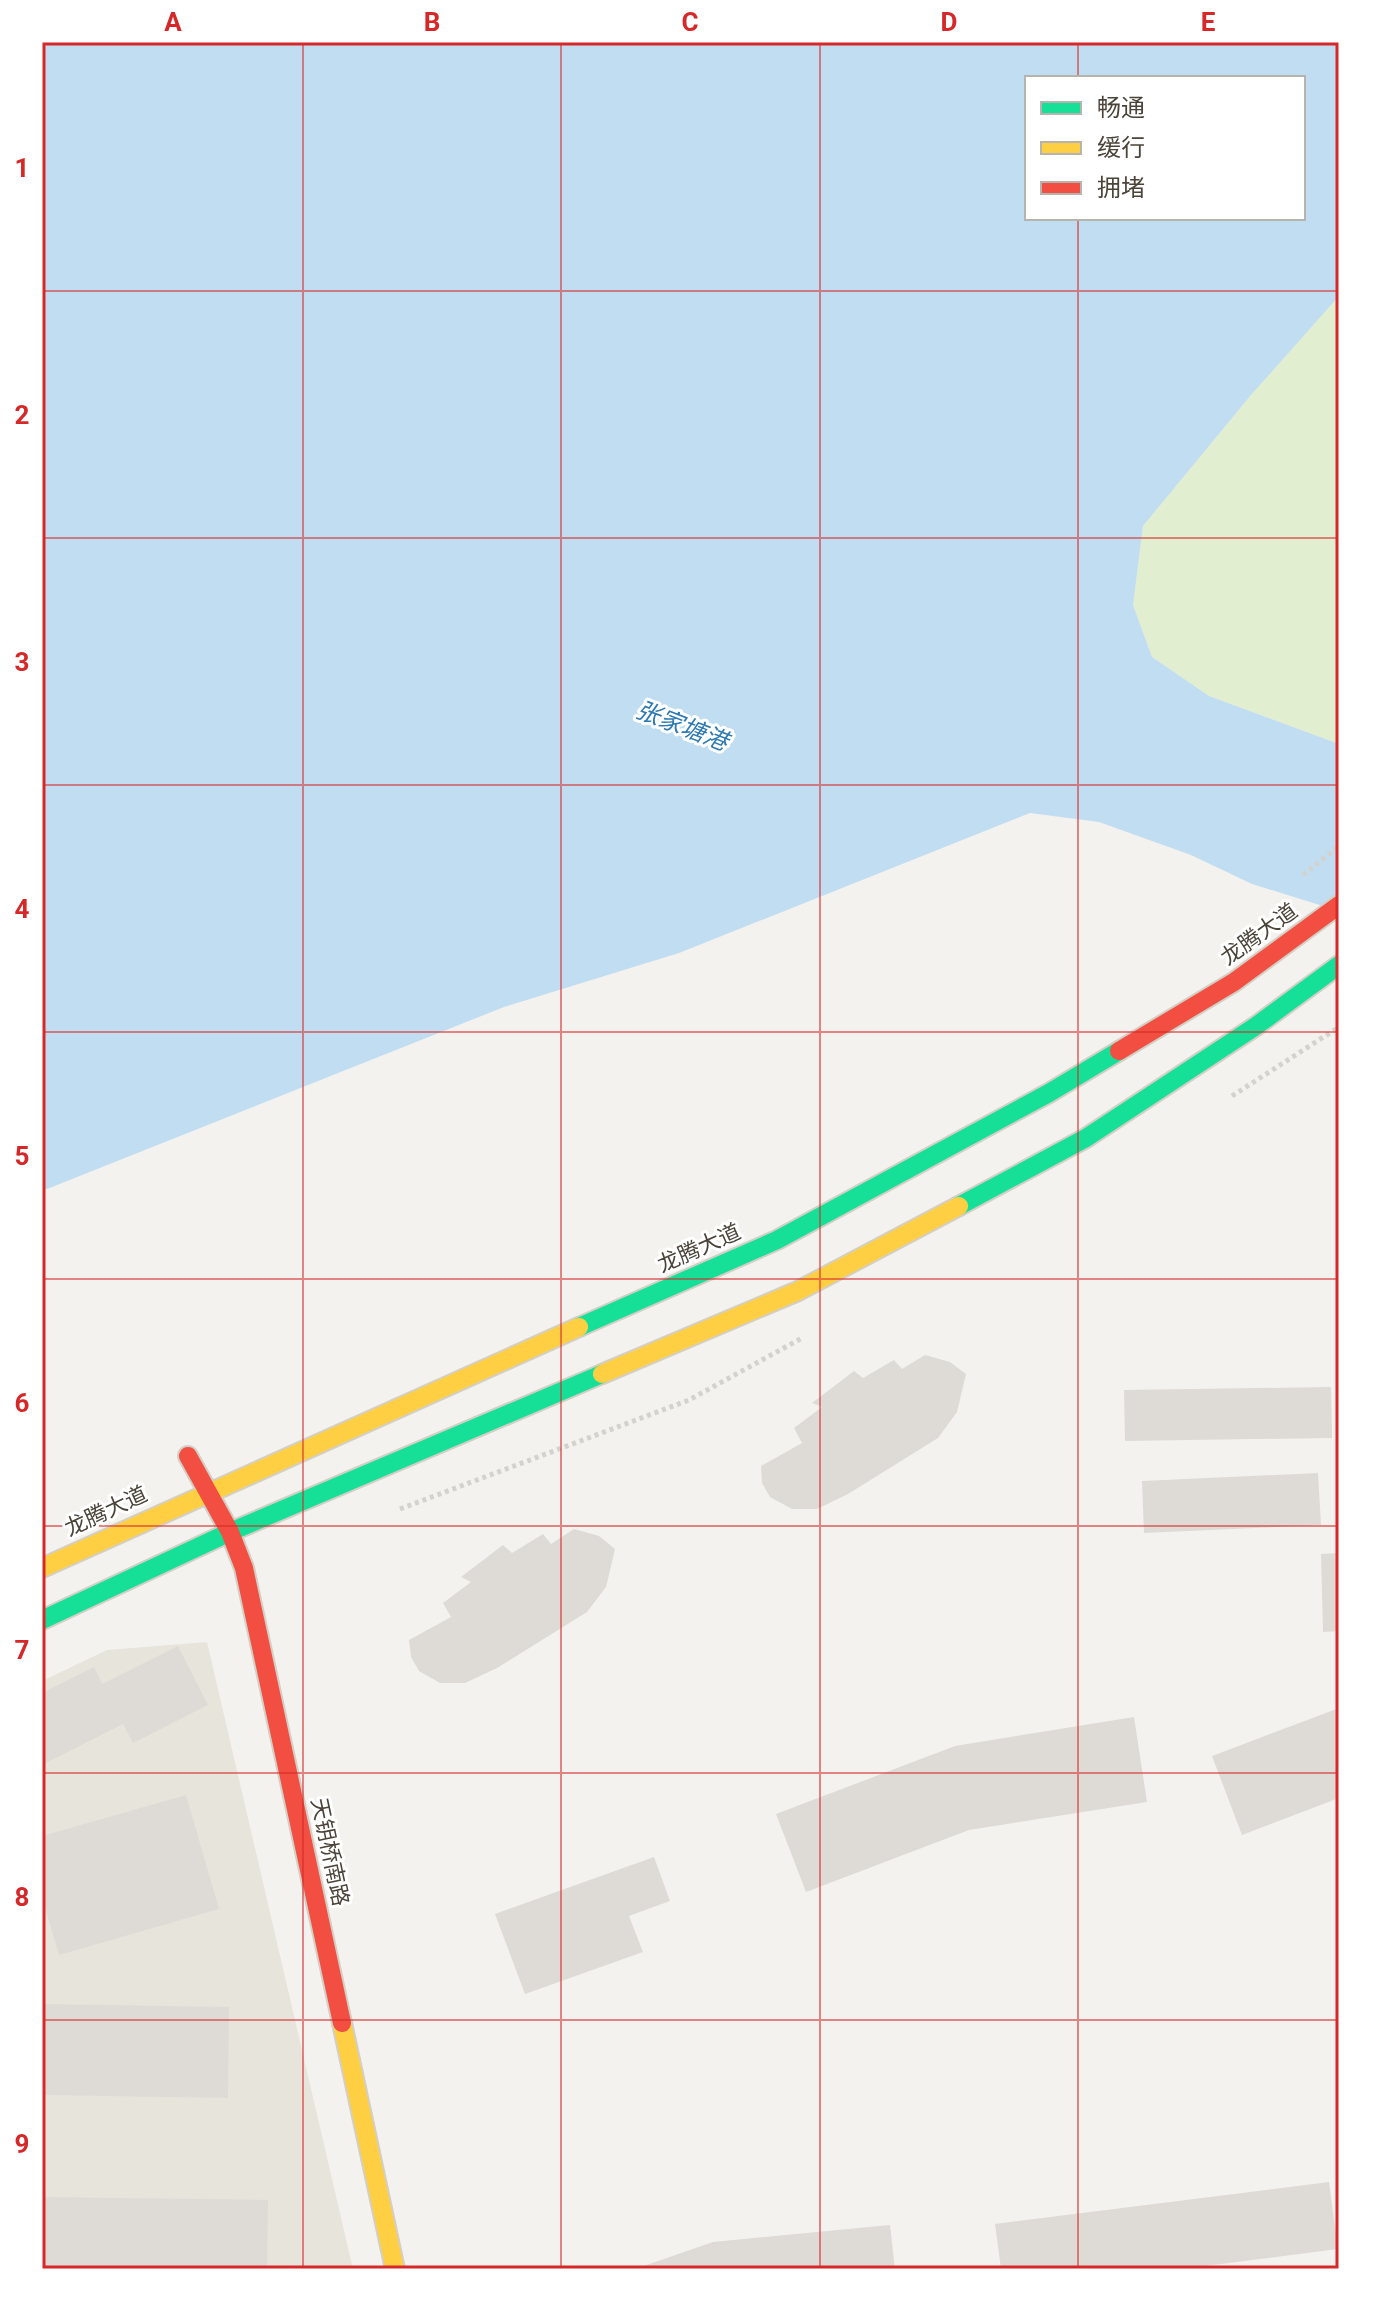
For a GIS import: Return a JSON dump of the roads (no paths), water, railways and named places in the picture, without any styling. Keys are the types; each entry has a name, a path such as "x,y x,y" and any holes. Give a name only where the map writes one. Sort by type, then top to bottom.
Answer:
{"main road":[{"name":"龙腾大道","path":"42,1568 207,1491 777,1240 1049,1093 1234,982 1339,905"},
{"path":"42,1620 230,1532 798,1291 1086,1138 1256,1026 1339,965"},
{"name":"天钥桥南路","path":"188,1456 230,1532 244,1568 395,2269"}],"water":[{"name":"张家塘港","path":"42,42 1339,42 1339,296 1251,395 1143,526 1133,605 1152,657 1209,696 1339,744 1339,911 1252,884 1191,855 1099,822 1030,813 679,953 504,1007 42,1191"}]}
